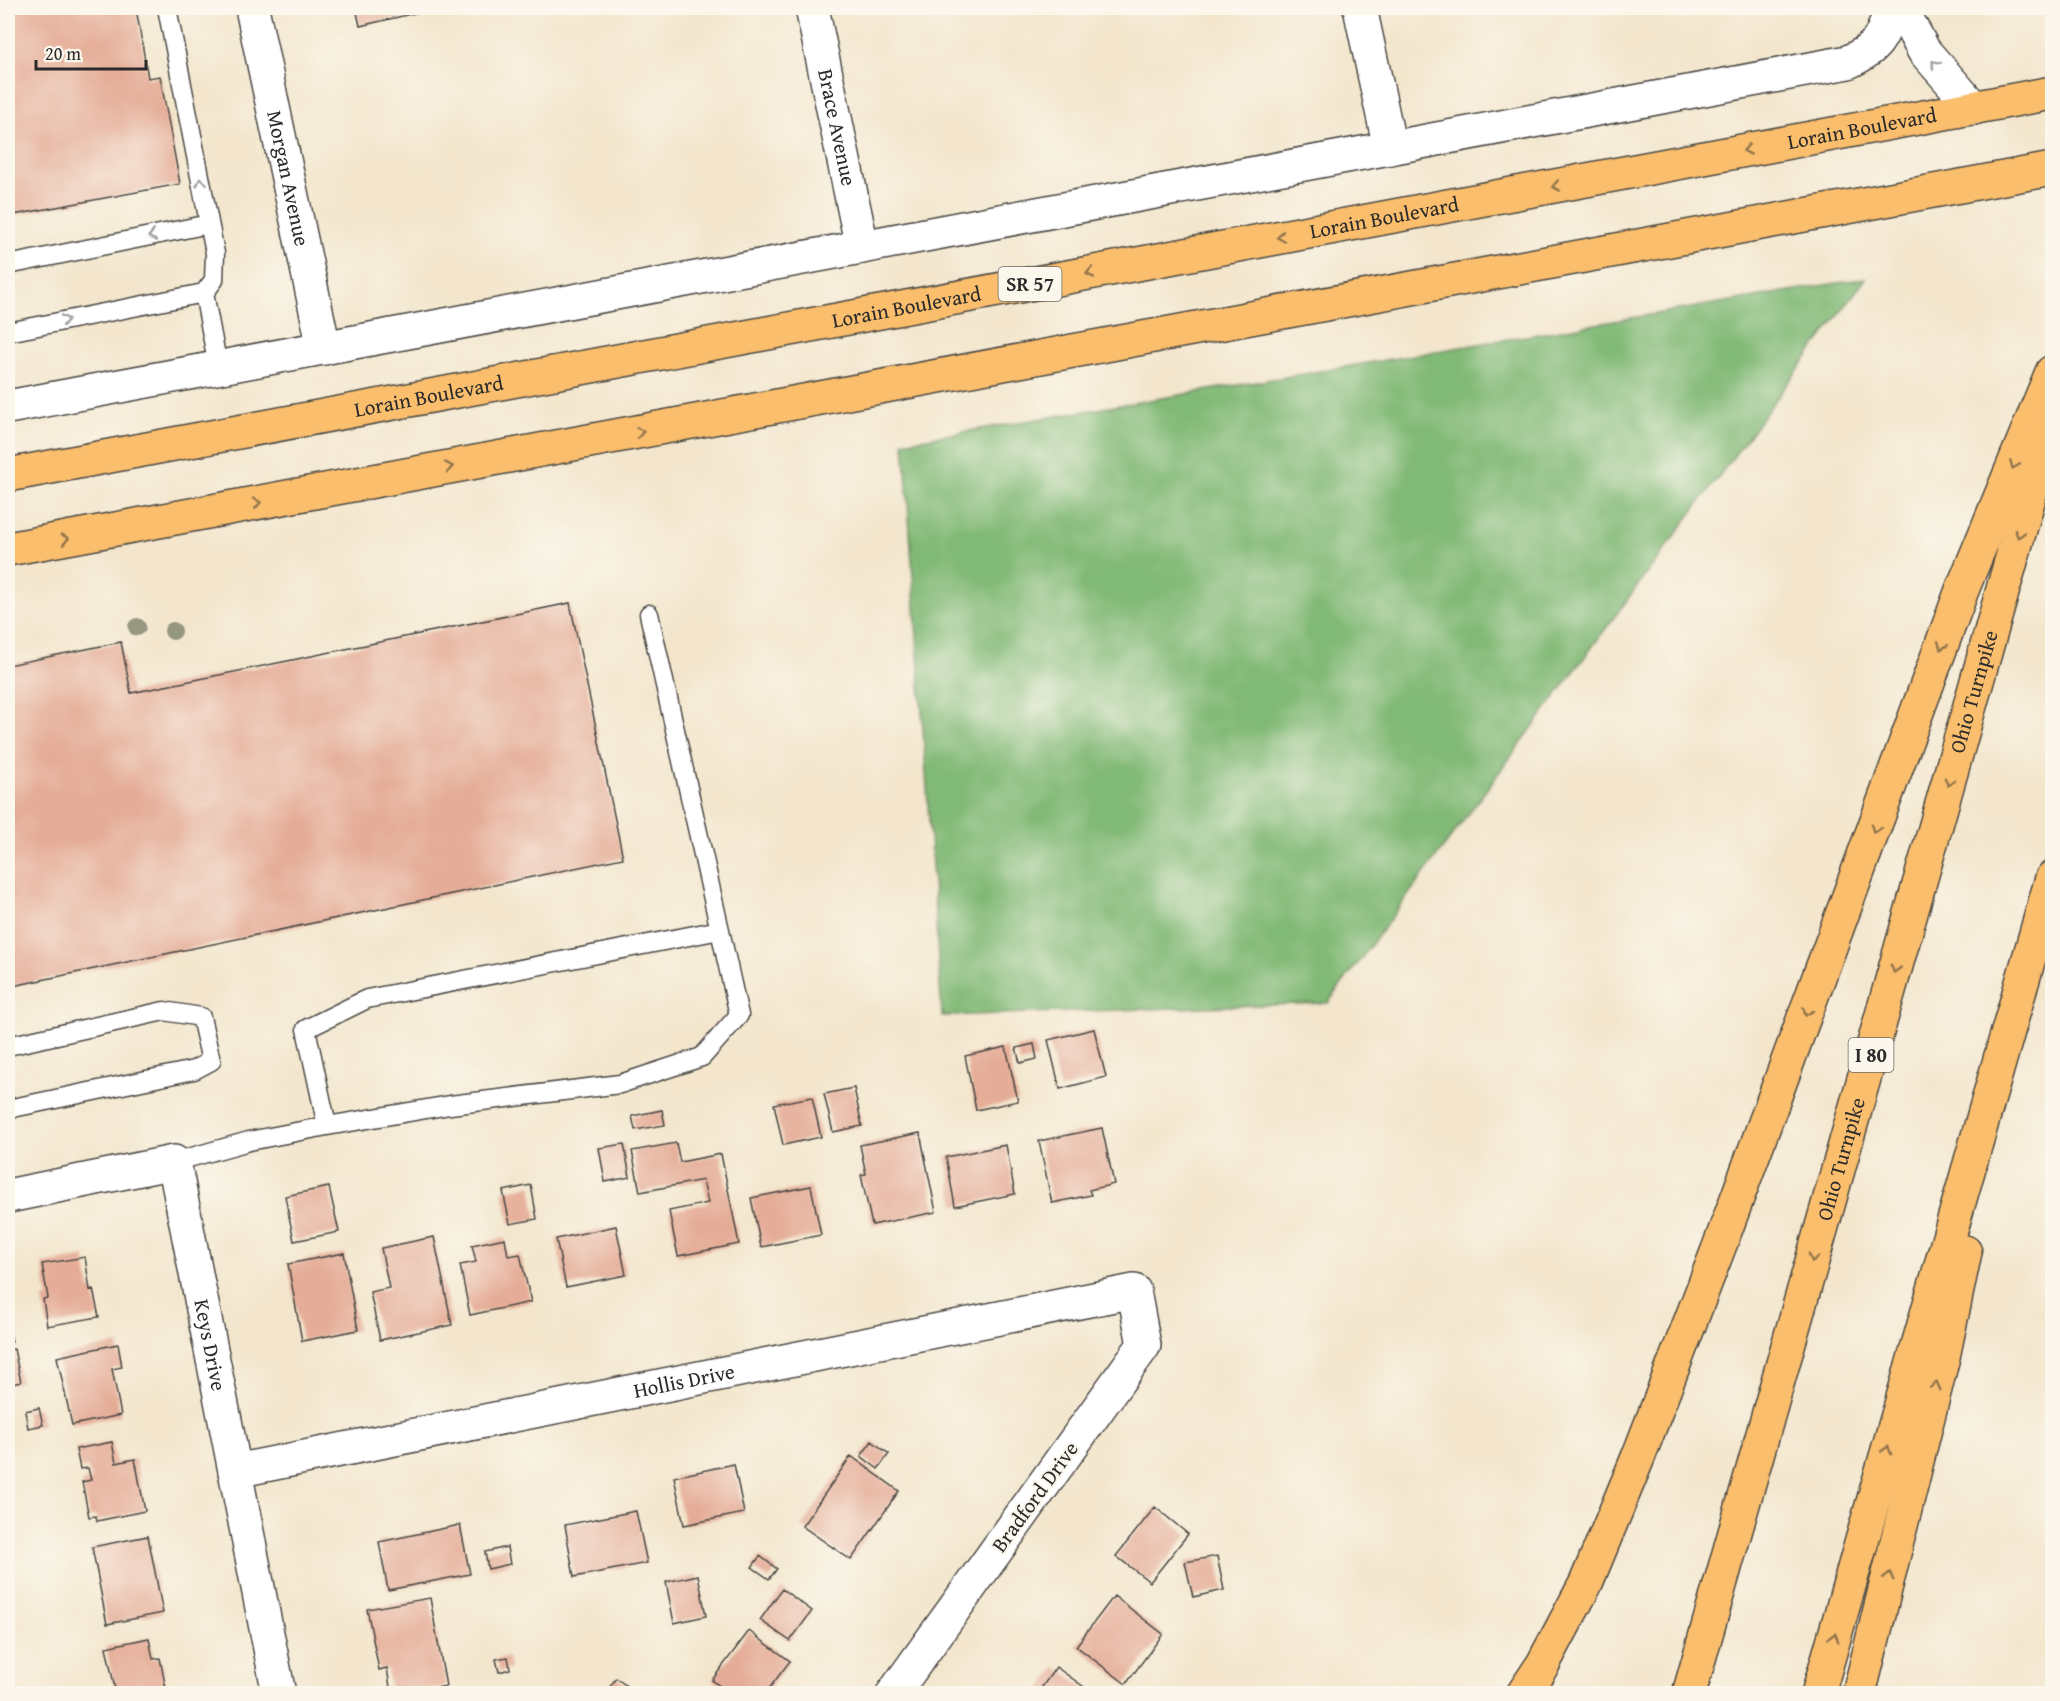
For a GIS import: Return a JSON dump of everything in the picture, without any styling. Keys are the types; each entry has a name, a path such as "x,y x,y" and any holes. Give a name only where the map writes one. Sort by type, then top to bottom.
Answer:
{"highway":[{"name":"Lorain Boulevard","path":"8,475 2052,93"},
{"path":"8,549 2052,170"},
{"path":"1523,1694 1543,1664 1586,1583 1639,1455 1737,1198 1962,590 2052,372"},
{"name":"Ohio Turnpike","path":"1689,1694 2052,417"},
{"path":"1818,1694 2052,878"},
{"path":"1859,1694 1943,1357 2024,979"}],"street":[{"name":"Morgan Avenue","path":"252,8 324,348"},
{"name":"Brace Avenue","path":"812,8 862,247"},
{"path":"1360,8 1390,148"},
{"path":"8,405 324,348 1848,62 1866,54 1876,44 1891,8"},
{"path":"1901,8 1924,51 1974,108"},
{"path":"8,1196 174,1162"},
{"name":"Keys Drive","path":"174,1162 279,1694"},
{"name":"Hollis Drive","path":"235,1471 1134,1291"},
{"name":"Bradford Drive","path":"893,1694 1144,1345 1134,1291"}],"lane":[{"path":"8,332 204,293 214,279 215,253 167,8"},
{"path":"8,265 209,224"},
{"path":"204,293 218,367"},
{"path":"174,1162 249,1141 327,1126 450,1105 620,1084 702,1057 739,1015 649,614"},
{"path":"327,1126 306,1029 367,999 720,930"},
{"path":"8,1046 164,1011 201,1017 211,1061 194,1070 8,1109"}],"green space":[{"path":"1866,278 1328,1003 942,1016 904,442"}],"building":[{"path":"8,8 136,8 148,78 160,76 180,184 8,216"},
{"path":"356,8 428,8 428,10 360,26"},
{"path":"570,603 623,858 8,987 8,665 121,642 131,693"},
{"path":"1094,1029 1106,1077 1060,1089 1048,1040"},
{"path":"1034,1044 1037,1059 1020,1063 1016,1048"},
{"path":"1006,1047 1018,1101 976,1110 965,1056"},
{"path":"854,1088 862,1126 833,1132 824,1094"},
{"path":"812,1097 821,1137 783,1145 774,1104"},
{"path":"662,1110 665,1125 635,1130 632,1116"},
{"path":"1102,1128 1114,1184 1089,1190 1091,1195 1052,1203 1039,1141"},
{"path":"920,1133 936,1212 872,1225 861,1175 866,1174 860,1145"},
{"path":"676,1143 680,1162 721,1154 739,1244 678,1256 669,1211 708,1203 703,1180 640,1192 632,1151"},
{"path":"624,1144 630,1177 605,1182 599,1148"},
{"path":"1006,1145 1015,1194 955,1206 946,1157"},
{"path":"531,1185 537,1219 510,1224 503,1191"},
{"path":"811,1186 821,1235 761,1247 751,1198"},
{"path":"329,1187 339,1232 294,1241 285,1196"},
{"path":"616,1226 626,1275 566,1287 556,1239"},
{"path":"434,1237 452,1325 380,1340 370,1292 389,1288 381,1248"},
{"path":"505,1238 508,1256 520,1254 531,1302 470,1315 460,1265 476,1262 472,1245"},
{"path":"344,1253 358,1330 302,1341 288,1264"},
{"path":"85,1257 90,1290 93,1289 99,1317 47,1326 43,1299 48,1298 42,1264"},
{"path":"8,1322 12,1342 8,1343"},
{"path":"118,1344 122,1367 112,1369 121,1415 72,1425 57,1357"},
{"path":"14,1349 21,1382 8,1385 8,1350"},
{"path":"39,1408 43,1425 28,1428 25,1411"},
{"path":"872,1441 889,1454 878,1469 861,1456"},
{"path":"112,1442 116,1463 135,1459 145,1511 97,1521 96,1516 89,1517 82,1482 91,1480 88,1468 80,1469 76,1449"},
{"path":"851,1456 899,1491 851,1560 802,1526"},
{"path":"734,1464 744,1513 684,1525 674,1477"},
{"path":"1155,1507 1188,1534 1150,1582 1116,1556"},
{"path":"636,1511 647,1563 574,1577 565,1525"},
{"path":"460,1525 470,1574 388,1590 379,1542"},
{"path":"148,1536 163,1613 107,1624 92,1547"},
{"path":"507,1547 510,1564 488,1569 485,1552"},
{"path":"760,1556 777,1569 769,1579 752,1567"},
{"path":"1217,1556 1224,1590 1193,1597 1185,1562"},
{"path":"698,1575 706,1616 674,1623 666,1582"},
{"path":"782,1589 812,1611 790,1641 760,1620"},
{"path":"1114,1596 1163,1634 1126,1684 1076,1646"},
{"path":"430,1598 446,1686 406,1694 391,1694 387,1668 379,1670 367,1609"},
{"path":"749,1631 790,1661 765,1694 730,1694 712,1680"},
{"path":"149,1638 153,1659 160,1658 167,1694 116,1694 106,1647"},
{"path":"508,1657 510,1669 499,1672 496,1659"},
{"path":"1056,1667 1094,1694 1037,1694"},
{"path":"616,1678 632,1690 629,1694 609,1694 607,1691"}]}
